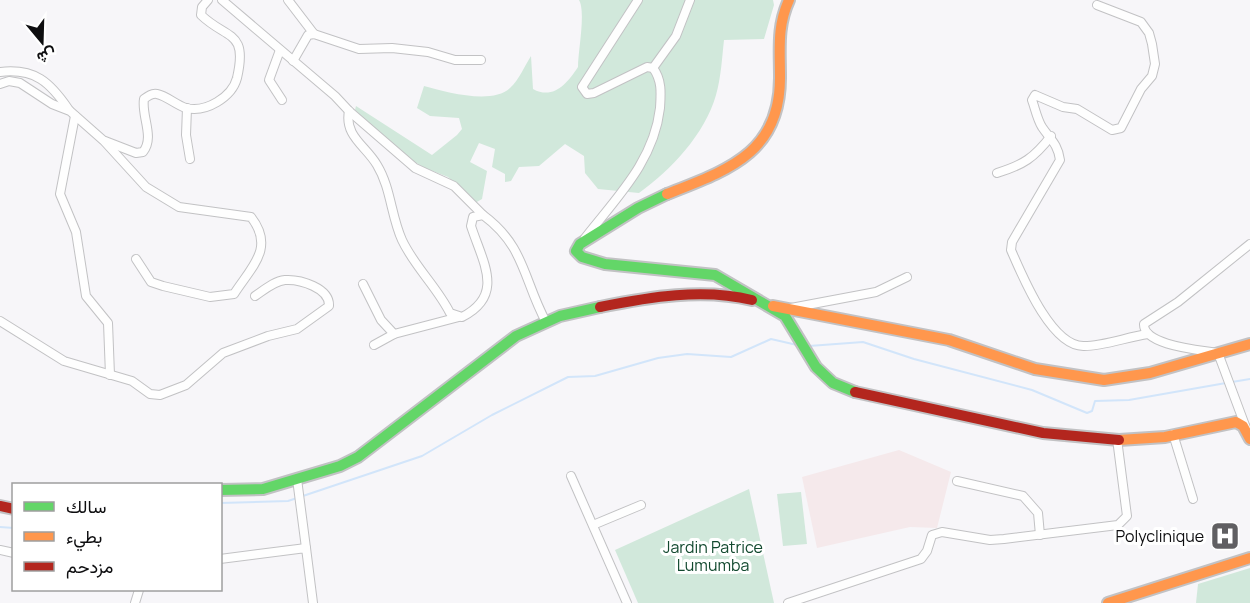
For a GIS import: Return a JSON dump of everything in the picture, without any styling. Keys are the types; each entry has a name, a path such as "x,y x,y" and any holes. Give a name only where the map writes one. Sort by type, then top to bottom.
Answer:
{"street":[{"path":"104,141 136,153 143,152 149,137 142,108 144,99 151,94 156,94 187,108 207,107 219,101 231,90 236,80 241,52 232,36 201,15 202,7 208,0"},
{"path":"222,0 415,168 454,186 503,231 520,256 531,291 546,322"},
{"path":"288,0 314,34"},
{"path":"638,0 582,87 586,94 594,93 647,67 653,68 658,75 661,92 657,131 645,160 580,244 576,251 582,257 605,264 715,275 787,312 949,340 1035,369 1104,380 1150,374 1250,344"},
{"path":"653,68 676,36 690,0"},
{"path":"580,244 647,203 719,175 753,154 769,131 779,99 777,31 789,0"},
{"path":"1097,5 1141,22 1149,33 1155,64 1152,76 1142,88 1121,128 1112,130 1077,109 1063,107 1035,95 1032,100 1042,127 1051,136 1059,150 1060,160 1012,242 1011,250 1026,285 1053,327 1070,343 1083,347 1148,334 1176,347 1218,353"},
{"path":"293,61 301,44 308,35 314,34 359,49 392,48 428,52 456,60 481,60"},
{"path":"280,50 269,80 282,100"},
{"path":"0,72 20,70 48,83 72,113 104,141 146,188 179,207 251,217 260,229 262,252 234,294 210,297 151,282 136,259"},
{"path":"0,84 9,81 20,83 52,104 72,113"},
{"path":"187,108 186,135 190,159"},
{"path":"349,111 346,122 350,132 376,163 386,182 394,220 402,242 450,312 459,317"},
{"path":"72,113 60,194 76,232 86,296 108,323 110,375"},
{"path":"996,173 1020,166 1038,153 1051,136"},
{"path":"374,345 394,333 459,317 482,305 489,287 471,226 473,217 483,215"},
{"path":"1148,334 1144,324 1178,302 1250,244"},
{"path":"787,312 876,292 908,277"},
{"path":"0,321 64,361 132,381 150,394 168,393 186,385 200,375 214,358 223,353 268,336 297,329 329,306 327,295 322,290 297,281 277,282 255,296"},
{"path":"363,284 381,320 394,333"},
{"path":"222,490 263,489 358,457 516,336 560,316 615,304 687,294 735,296 768,304"},
{"path":"787,312 816,368 833,383 853,392 1026,430 1117,439 1156,438 1236,422 1249,436"},
{"path":"1218,353 1249,436"},
{"path":"1173,434 1193,499"},
{"path":"788,603 921,559 927,551 932,535 942,532 990,540 1118,525 1124,520 1127,507 1117,439"},
{"path":"571,476 627,603"},
{"path":"297,479 313,603"},
{"path":"957,482 1023,496 1038,513 1040,535"},
{"path":"592,525 641,505"},
{"path":"222,559 306,548"},
{"path":"1108,603 1250,558"}],"shaded area":[{"path":"899,450 951,472 937,528 910,527 817,548 802,477"}],"green space":[{"path":"579,0 773,0 774,5 764,39 724,40 718,88 704,124 675,162 639,193 598,189 585,173 584,156 565,144 539,166 519,167 511,181 505,182 505,174 492,167 495,149 479,143 470,162 487,171 482,199 475,203 448,177 425,168 401,154 355,110 356,106 432,155 462,129 459,118 430,116 417,108 424,86 469,96 492,96 510,88 531,56 533,89 547,93 559,88 578,67 582,22"},
{"name":"Jardin Patrice Lumumba","path":"749,489 774,603 638,603 615,550"},
{"path":"801,492 807,544 783,546 777,494"},
{"path":"1250,568 1250,603 1196,603 1198,584"}],"waterway":[{"path":"222,503 288,501 422,456 492,415 568,377 595,376 658,358 687,354 731,357 771,339 797,345"},
{"path":"809,346 863,342 914,359 1032,390 1087,413 1092,411 1095,401 1129,400 1226,383"},
{"path":"1232,382 1250,379"},
{"path":"0,527 12,528"}],"traffic: fast":[{"path":"667,194 638,208 580,244 576,251 582,257 605,264 715,275 785,316 816,367 833,383 855,392"},
{"path":"222,490 263,489 340,466 358,457 516,336 560,316 600,307"}],"traffic: slow":[{"path":"667,194 730,166 747,155 761,141 771,124 778,102 781,28 789,0"},
{"path":"773,306 949,340 1035,369 1104,380 1150,373 1250,344"},
{"path":"1119,440 1165,437 1236,422 1243,426 1250,439"},
{"path":"1108,603 1250,558"}],"traffic: jam":[{"path":"600,307 657,297 695,294 733,296 752,300"},
{"path":"855,392 1043,433 1119,440"},
{"path":"0,506 12,509"}],"place":[{"name":"Polyclinique","path":"1225,536"}]}
